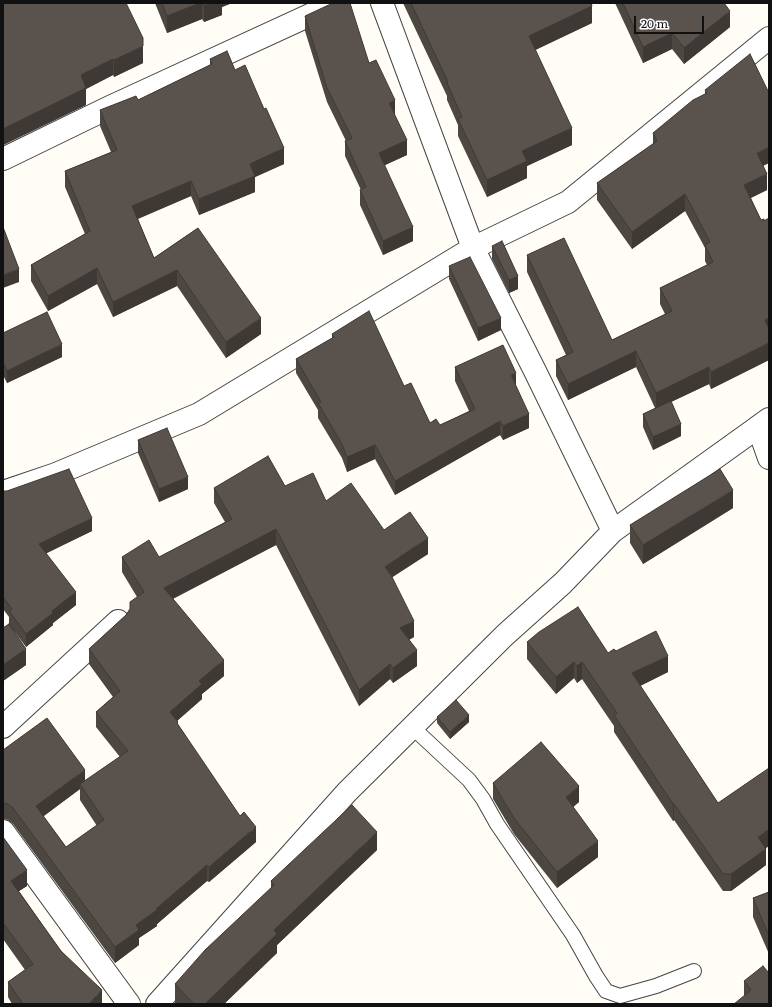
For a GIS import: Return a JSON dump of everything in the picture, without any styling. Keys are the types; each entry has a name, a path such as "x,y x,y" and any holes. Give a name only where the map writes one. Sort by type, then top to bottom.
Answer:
{"street":[{"path":"3,159 117,104 336,3"},
{"path":"382,3 473,248 613,531"},
{"path":"3,492 56,474 199,414 473,248 568,202 769,38"},
{"path":"157,1004 347,792 505,635 563,583 613,531 763,423 769,458"},
{"path":"3,728 118,621"},
{"path":"3,831 129,1004"}],"lane":[{"path":"412,727 469,780 483,799 497,824 573,935 606,991 620,996 656,986 694,971"}],"building":[{"path":"3,3 126,3 143,38 143,46 81,75 86,88 3,129"},
{"path":"162,3 200,3 167,16"},
{"path":"203,3 210,3 204,6"},
{"path":"333,3 350,3 369,63 376,60 395,100 389,103 407,140 379,153 413,227 383,241 360,190 366,187 345,141 352,138 327,88 305,16"},
{"path":"411,3 591,3 592,6 529,36 572,128 522,151 527,161 487,180 458,119 462,117 447,83 448,82"},
{"path":"623,3 724,3 730,11 684,48 672,33 643,47"},
{"path":"227,51 235,70 245,65 264,109 266,108 284,148 250,164 255,176 199,199 191,181 132,206 154,258 198,228 261,318 226,342 177,270 113,302 97,268 48,296 31,265 90,231 65,171 117,150 100,110 136,96 138,100 212,64 210,59"},
{"path":"750,54 769,93 769,147 757,153 767,174 744,185 761,220 764,219 764,221 769,218 769,318 765,320 769,329 769,343 711,372 709,367 656,393 636,351 568,384 556,360 573,352 527,255 564,238 612,340 672,311 660,288 713,262 705,245 710,242 685,194 632,232 597,183 657,141 653,133 693,100 707,93 705,90"},
{"path":"3,227 19,269 3,275"},
{"path":"502,241 518,276 509,280 492,246"},
{"path":"470,257 501,318 478,328 449,266"},
{"path":"369,311 404,386 411,383 430,423 436,419 440,425 475,409 455,367 503,345 516,373 511,375 529,414 503,426 500,421 395,481 375,445 347,457 342,444 318,403 321,402 296,359 334,337 332,334"},
{"path":"47,312 62,344 7,371 3,363 3,333"},
{"path":"671,401 681,424 653,437 643,414"},
{"path":"167,428 188,477 159,489 138,440"},
{"path":"268,456 285,486 313,473 326,501 351,483 384,530 410,512 428,538 385,567 391,575 414,621 400,628 417,650 393,668 390,664 359,690 276,529 164,588 224,660 199,681 202,684 170,712 240,816 244,812 256,827 209,867 207,865 156,909 157,910 136,925 139,930 115,947 13,808 8,804 3,803 3,750 47,718 85,770 36,806 66,847 104,820 80,784 128,751 96,712 120,691 89,649 126,615 130,609 130,602 144,592 122,557 149,540 159,557 232,519 214,488"},
{"path":"69,469 92,518 39,544 76,592 52,611 53,613 26,634 9,611 12,609 3,597 3,491 7,491"},
{"path":"720,469 733,490 643,545 630,525"},
{"path":"578,607 608,653 614,649 616,651 656,631 668,656 632,673 718,803 769,768 769,829 758,837 766,849 731,874 723,874 673,804 614,715 617,713 582,662 577,666 574,662 556,677 527,642 539,632"},
{"path":"9,624 26,649 3,665 3,628"},
{"path":"456,700 469,715 450,732 437,717"},
{"path":"541,742 579,786 566,797 598,841 557,872 514,818 493,783"},
{"path":"352,805 377,832 274,930 277,934 205,1004 194,1004 175,984 205,950 274,885 271,881"},
{"path":"3,837 27,870 11,881 61,951 102,990 89,1004 23,1004 8,982 33,964 3,923"},
{"path":"769,892 769,936 753,898"},
{"path":"763,966 769,973 769,1004 734,1004 751,990 744,981"}]}
